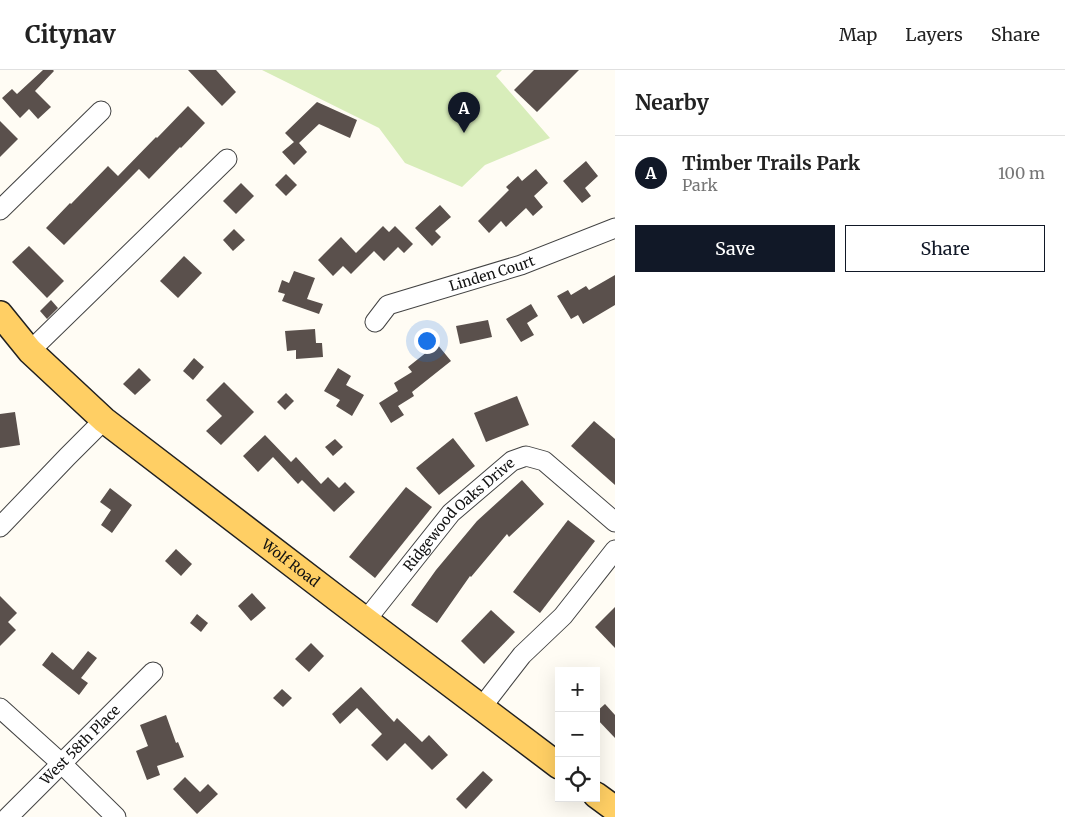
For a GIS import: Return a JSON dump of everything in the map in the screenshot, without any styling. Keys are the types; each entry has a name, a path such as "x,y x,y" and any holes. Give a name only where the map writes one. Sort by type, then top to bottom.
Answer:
{"main road":[{"name":"Wolf Road","path":"0,314 30,351 104,420 555,763"},
{"path":"600,798 615,809"}],"street":[{"path":"0,210 101,110"},
{"path":"30,351 227,159"},
{"name":"Linden Court","path":"375,322 388,305 521,265 615,228"},
{"path":"0,528 104,420"},
{"name":"Ridgewood Oaks Drive","path":"366,620 451,513 512,460 526,456 544,461 615,522"},
{"path":"481,708 522,655 563,616 615,550"},
{"name":"West 58th Place","path":"8,817 153,672"},
{"path":"0,708 62,764 116,817"}],"green space":[{"path":"262,70 502,70 496,76 550,138 485,165 462,187 405,163 379,128"}],"building":[{"path":"43,70 54,71 35,91 51,107 38,119 29,109 20,118 2,98 12,89 17,94"},
{"path":"188,70 216,70 236,92 222,106"},
{"path":"534,70 579,70 537,112 514,90"},
{"path":"317,102 357,120 350,138 319,124 299,143 307,152 294,165 282,152 294,142 285,133"},
{"path":"188,106 205,123 149,179 139,169 64,245 46,228 108,166 118,176"},
{"path":"0,121 18,139 0,157"},
{"path":"586,161 598,176 585,188 591,196 582,203 563,181"},
{"path":"536,169 548,183 534,196 543,207 533,216 526,208 506,227 501,221 489,233 478,221 509,190 506,187 518,176 522,181"},
{"path":"286,174 297,185 286,196 275,185"},
{"path":"241,183 254,196 236,214 223,201"},
{"path":"440,205 451,217 435,231 441,237 432,246 415,228"},
{"path":"383,226 389,232 395,226 413,244 404,253 398,247 384,261 374,251 351,274 343,266 333,276 318,260 341,237 356,253"},
{"path":"234,229 245,240 233,251 223,240"},
{"path":"29,246 64,281 47,298 12,262"},
{"path":"184,256 202,273 178,298 160,281"},
{"path":"294,271 315,278 307,299 323,304 319,314 282,301 285,294 278,292 282,280 289,283"},
{"path":"615,275 615,305 583,324 578,315 571,319 557,296 568,290 571,295 586,286 589,290"},
{"path":"51,300 58,308 47,319 40,311"},
{"path":"531,304 538,316 527,323 534,335 521,342 506,319"},
{"path":"488,320 492,337 460,344 456,326"},
{"path":"315,329 316,343 322,343 323,357 296,359 296,350 287,351 285,331"},
{"path":"437,344 451,361 412,392 414,396 398,406 404,415 391,423 379,403 398,391 394,383 412,372 408,367"},
{"path":"194,358 204,367 193,380 183,371"},
{"path":"139,368 151,380 135,395 123,384"},
{"path":"338,368 351,376 346,385 364,395 352,416 336,406 340,400 324,391"},
{"path":"224,382 254,412 221,445 206,431 222,416 206,400"},
{"path":"286,393 294,401 285,410 277,402"},
{"path":"517,396 529,425 486,442 474,413"},
{"path":"15,412 20,445 0,448 0,414"},
{"path":"594,421 615,439 615,485 571,446"},
{"path":"265,435 291,462 296,457 321,484 328,477 339,488 345,482 355,492 334,512 302,480 298,484 273,457 258,472 243,456"},
{"path":"453,438 475,466 439,495 416,468"},
{"path":"335,439 343,447 333,456 325,447"},
{"path":"522,480 544,504 509,537 507,534 470,576 437,623 411,605 436,570 477,521"},
{"path":"406,487 432,507 375,578 349,557"},
{"path":"110,488 132,505 112,533 101,525 111,510 100,502"},
{"path":"568,520 595,541 540,613 513,592"},
{"path":"176,549 192,564 181,576 165,561"},
{"path":"252,593 266,608 251,621 238,606"},
{"path":"0,596 17,613 8,622 16,630 0,646"},
{"path":"615,607 615,648 595,627"},
{"path":"491,610 515,632 484,664 461,641"},
{"path":"197,614 208,623 201,632 190,623"},
{"path":"311,643 324,656 309,672 295,659"},
{"path":"88,651 97,658 81,678 88,683 79,695 42,665 52,652 73,670"},
{"path":"361,687 394,722 397,718 422,742 429,735 448,755 432,770 405,743 387,761 371,745 382,734 357,708 340,724 332,714"},
{"path":"282,689 292,698 283,707 273,698"},
{"path":"605,704 615,715 615,738 600,722 600,708"},
{"path":"166,715 176,743 178,742 184,757 157,766 160,775 147,780 136,751 148,746 140,725"},
{"path":"483,771 493,780 466,809 456,799"},
{"path":"185,777 200,792 208,784 218,794 197,814 173,789"}],"place":[{"name":"Timber Trails Park","path":"464,133"}]}
